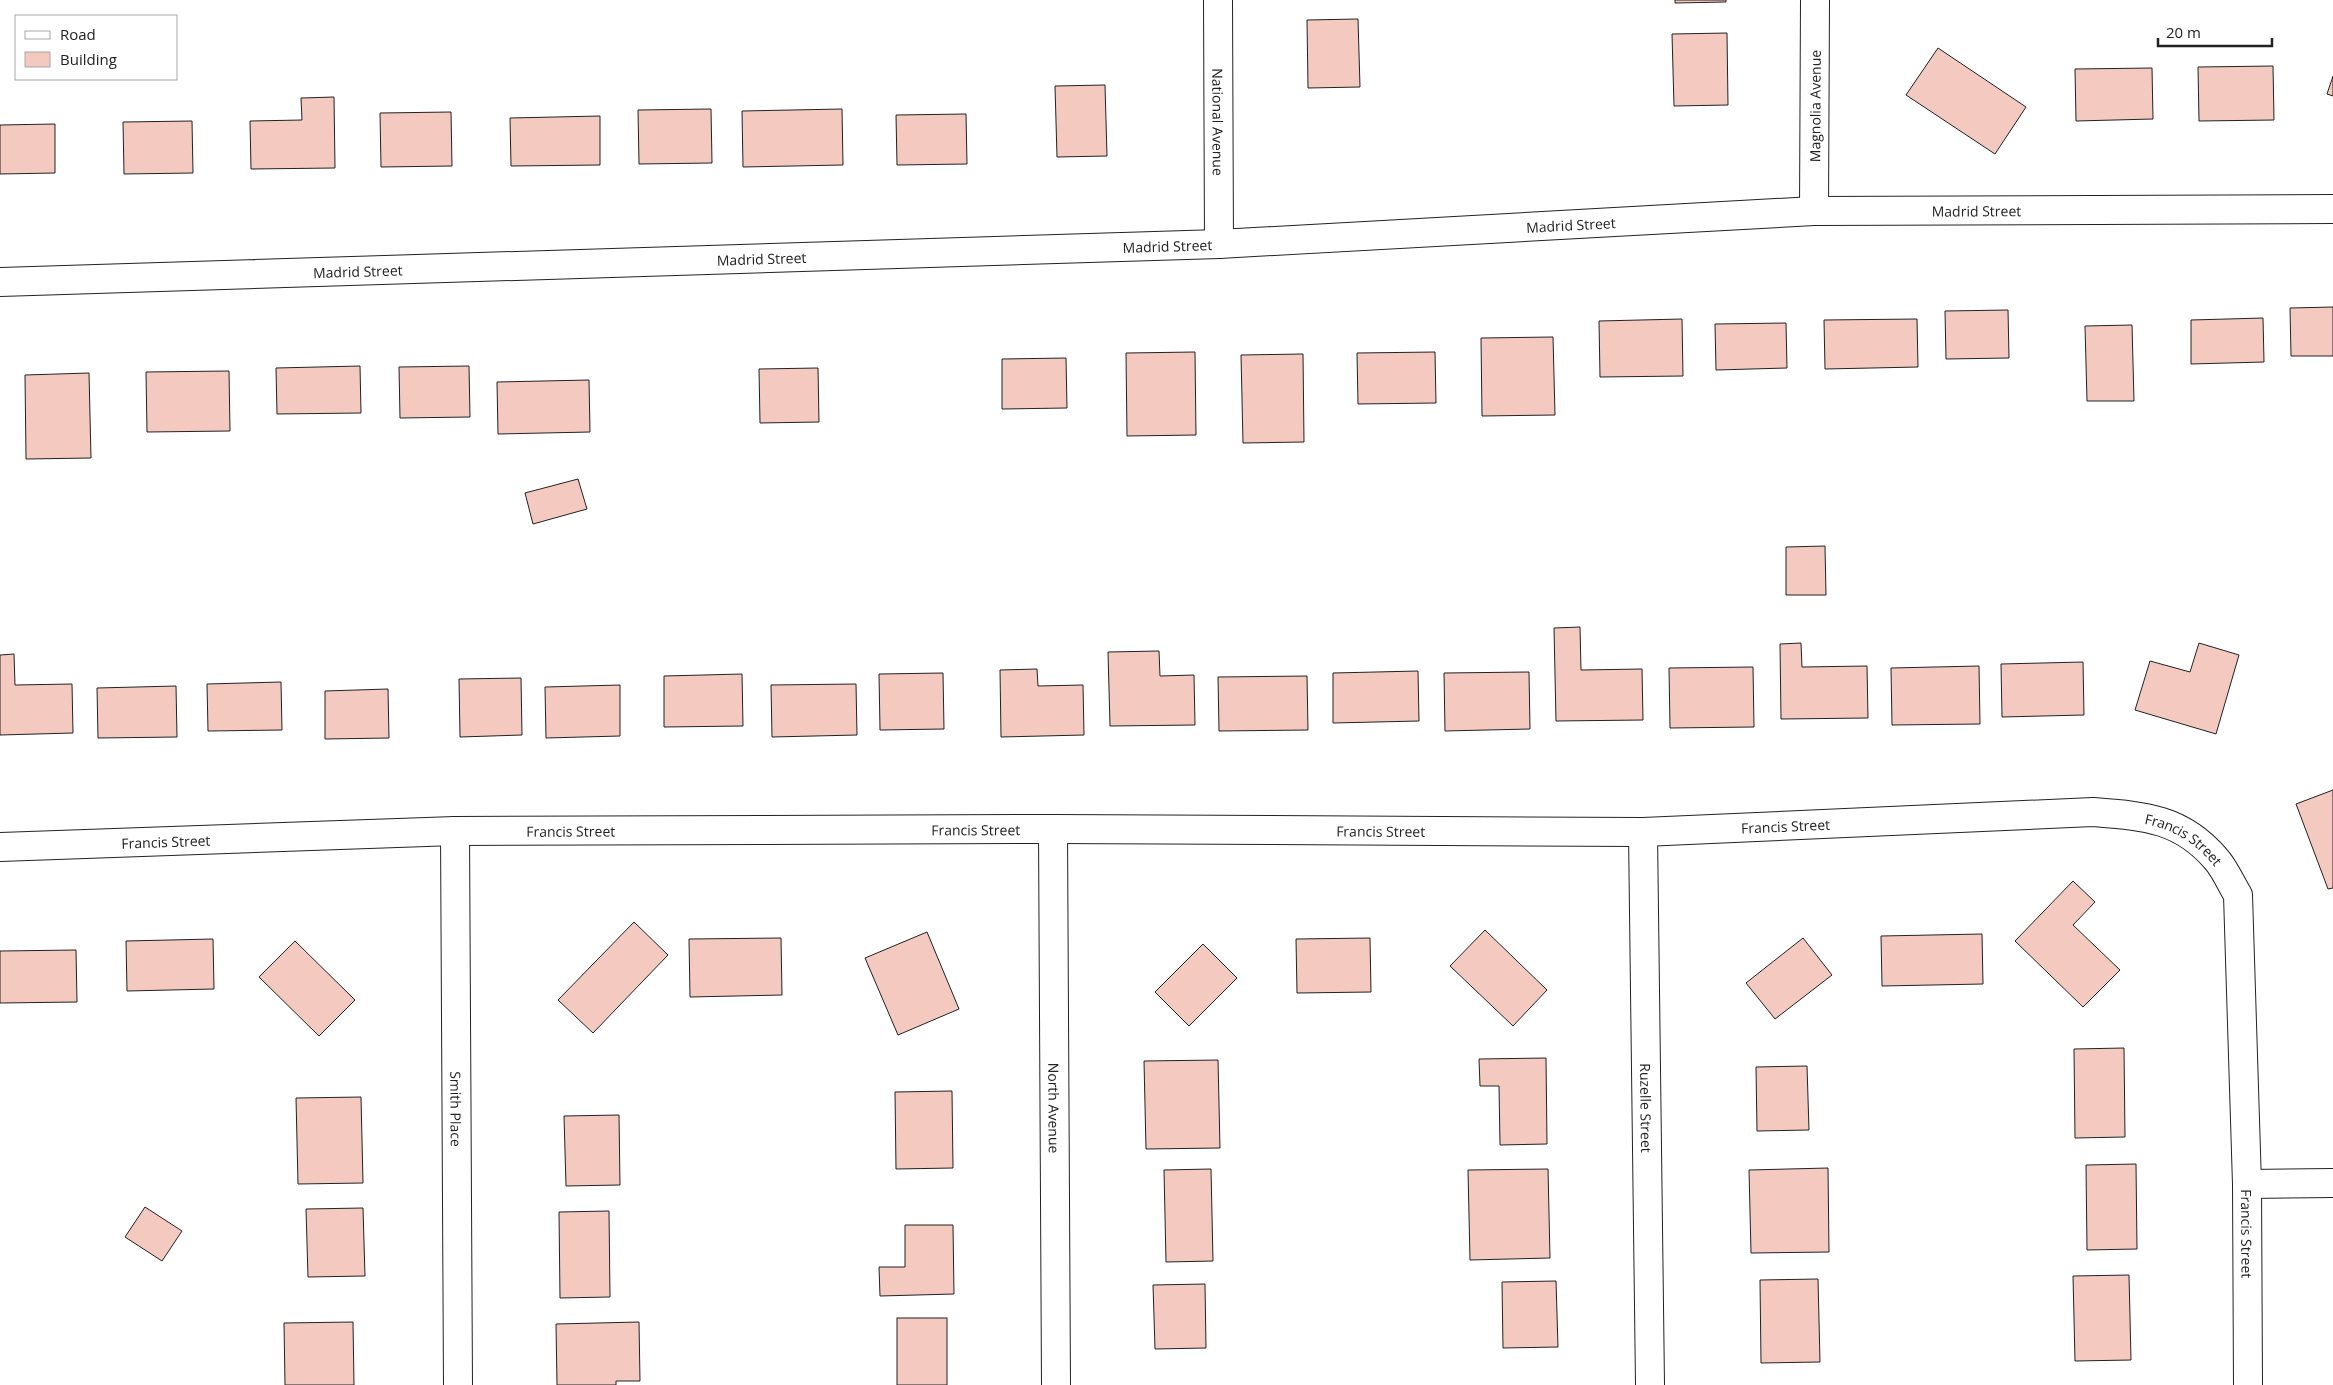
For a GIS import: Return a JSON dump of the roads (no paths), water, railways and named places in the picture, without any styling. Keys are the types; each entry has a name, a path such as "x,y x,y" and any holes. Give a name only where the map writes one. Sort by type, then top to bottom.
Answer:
{"street":[{"name":"National Avenue","path":"1218,0 1219,244"},
{"name":"Magnolia Avenue","path":"1814,211 1815,0"},
{"name":"Madrid Street","path":"0,282 1219,244 1814,211 2333,209"},
{"name":"Francis Street","path":"0,847 455,831 1053,829 1643,832 2093,812 2146,816 2186,831 2217,859 2238,895 2247,1184 2248,1385"},
{"name":"North Avenue","path":"1053,829 1056,1385"},
{"name":"Smith Place","path":"455,831 458,1385"},
{"name":"Ruzelle Street","path":"1643,832 1650,1385"},
{"path":"2247,1184 2333,1183"}]}
